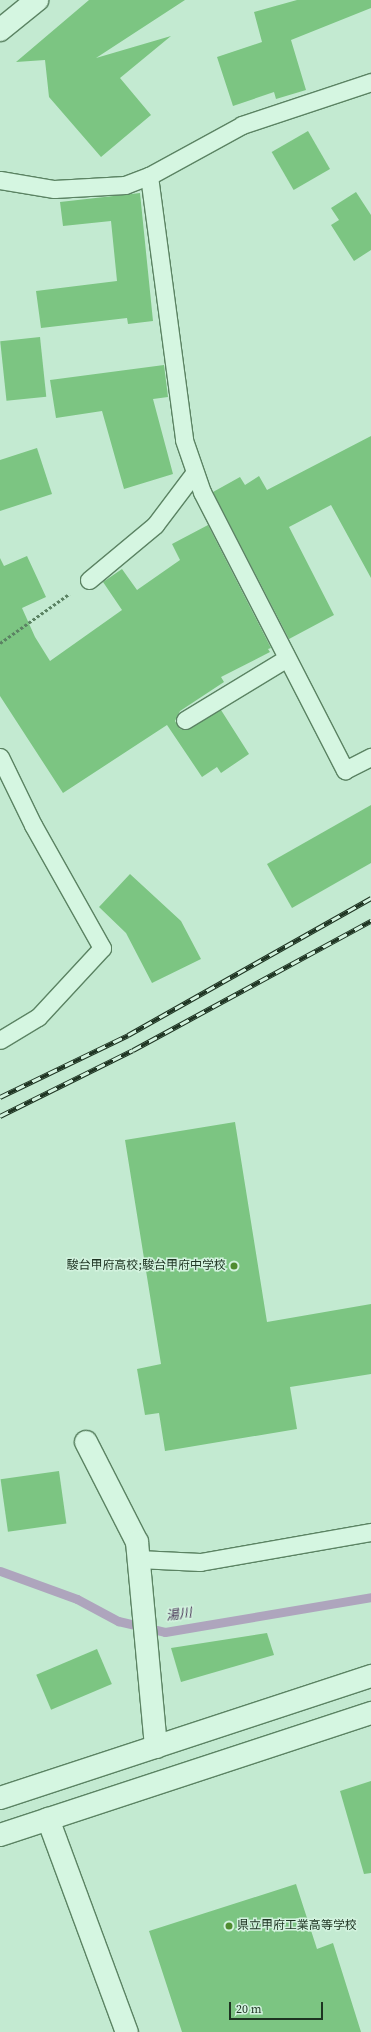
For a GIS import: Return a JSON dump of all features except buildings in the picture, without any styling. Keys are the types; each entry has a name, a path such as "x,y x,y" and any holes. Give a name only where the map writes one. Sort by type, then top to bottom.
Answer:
{"street":[{"path":"1,25 37,0"},
{"path":"86,1442 137,1542 156,1747"},
{"path":"0,1798 371,1676"},
{"path":"0,1835 371,1713"},
{"path":"48,1819 127,2032"}],"lane":[{"path":"0,180 54,189 125,185 149,176 242,125 371,82"},
{"path":"149,176 184,440 202,492 345,770 371,757"},
{"path":"89,580 155,525 195,472"},
{"path":"185,720 288,658"},
{"path":"0,757 33,825 102,948 38,1017 0,1040"},
{"path":"138,1559 200,1562 371,1532"}],"path":[{"path":"0,643 89,580"}],"waterway":[{"name":"湯川","path":"0,1571 77,1599 118,1621 165,1632 371,1597"}],"railway":[{"path":"0,1097 128,1035 371,898"},
{"path":"0,1116 133,1050 371,921"}],"place":[{"name":"駿台甲府高校;駿台甲府中学校","path":"234,1266"},
{"name":"県立甲府工業高等学校","path":"229,1926"}]}
